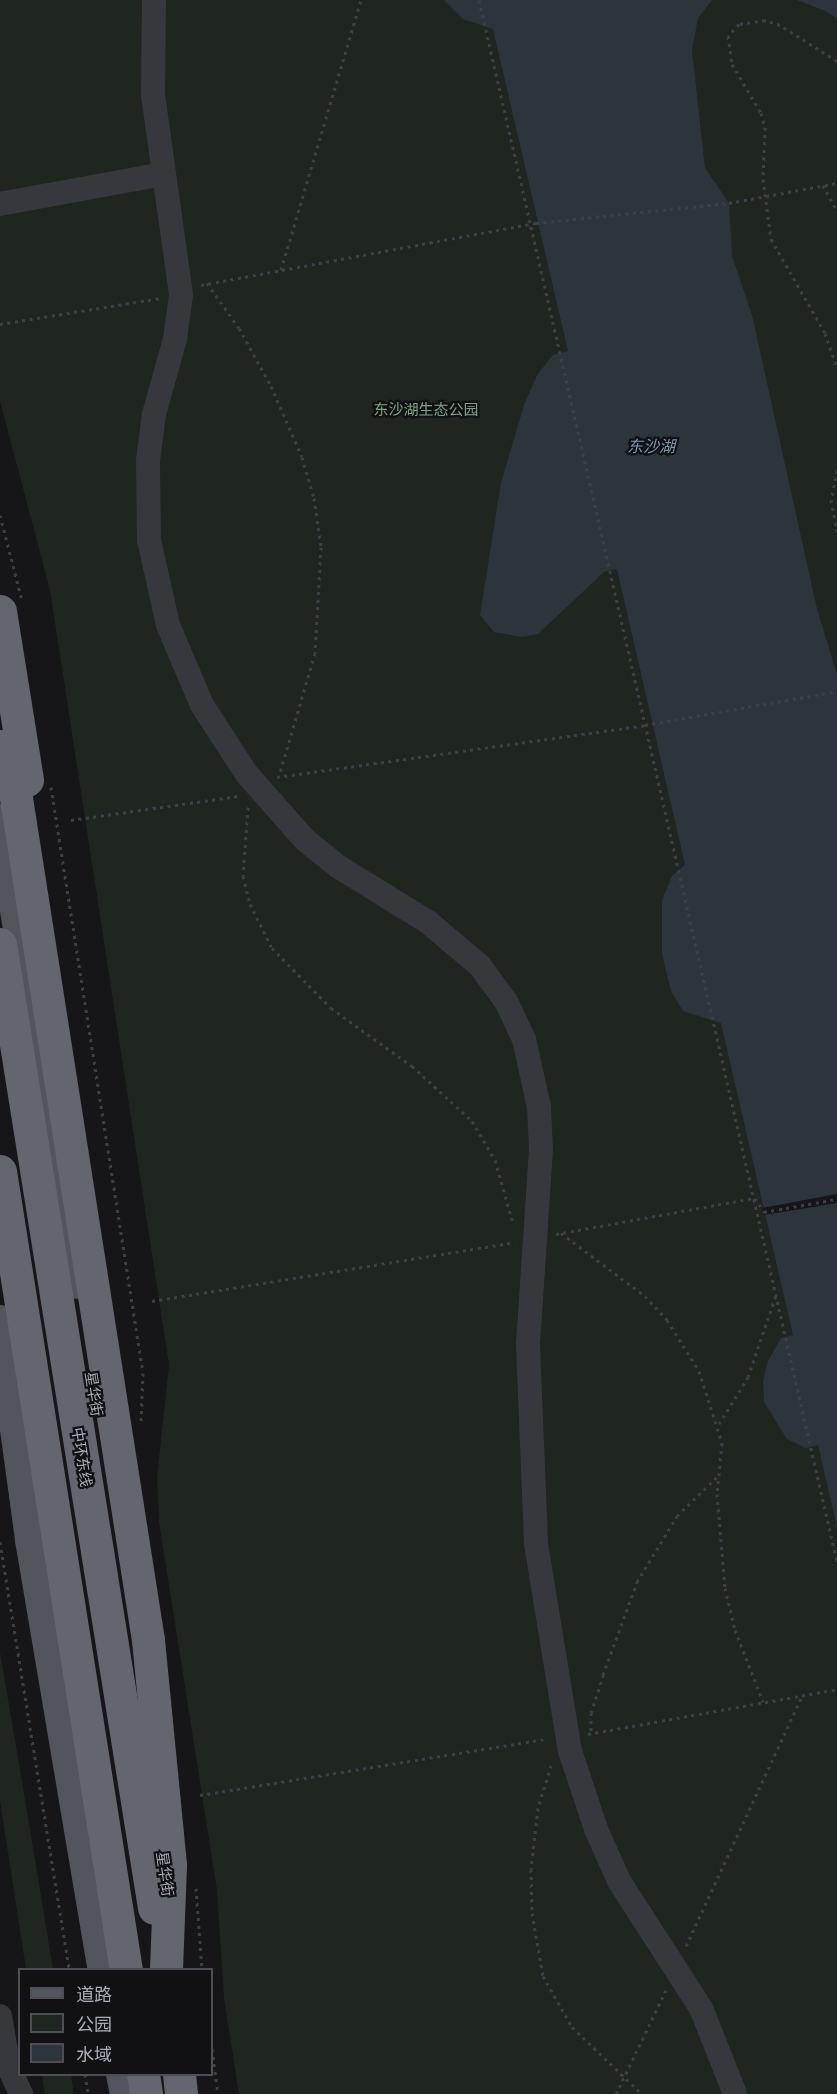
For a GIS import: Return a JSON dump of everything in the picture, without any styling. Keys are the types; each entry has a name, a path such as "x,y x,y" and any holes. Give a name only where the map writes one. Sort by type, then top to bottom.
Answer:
{"highway":[{"path":"0,611 123,1371 120,1430 110,1493"},
{"path":"0,746 10,766 148,1640 171,1865 165,1968"},
{"name":"中环东线","path":"0,944 165,1968"},
{"path":"0,1171 126,1968"},
{"path":"143,2076 146,2094"},
{"path":"178,2076 181,2094"}],"main road":[{"name":"星华街","path":"0,819 110,1493 178,1968"},
{"path":"0,1320 13,1508 103,1968"},
{"path":"121,2076 125,2094"},
{"path":"192,2076 194,2094"}],"street":[{"path":"154,0 151,63 163,174 181,295 175,339 154,414 148,461 151,550 168,625 192,684 219,736 263,792 305,840 339,867 428,922 473,960 507,1004 524,1039 539,1107 541,1149 528,1344 536,1544 561,1757 619,1881 714,2033 735,2094"},
{"path":"0,204 163,174"},
{"path":"0,2016 9,2068 21,2094"}],"path":[{"path":"281,270 361,0"},
{"path":"479,0 837,1562"},
{"path":"837,61 773,22 747,22 728,36 732,64 761,113 765,127 764,196 775,249 825,333 837,368"},
{"path":"0,324 181,295 207,283 536,223 729,203 837,183"},
{"path":"824,186 837,211"},
{"path":"152,1302 517,1241 495,1160 472,1121 412,1066 331,1008 272,948 250,904 243,876 244,825 250,798 263,792 280,773 315,653 321,546 314,498 302,457 271,386 239,328 207,283"},
{"path":"837,470 831,500 837,531"},
{"path":"280,773 652,724 837,691"},
{"path":"71,820 263,792"},
{"path":"755,1198 764,1212 837,1199"},
{"path":"536,1237 755,1198"},
{"path":"561,1233 623,1278 667,1320 699,1371 719,1424 723,1454 719,1475 718,1531 725,1588 735,1630 763,1702"},
{"path":"719,1424 748,1377 777,1293"},
{"path":"591,1731 591,1713 637,1582 677,1516 719,1475"},
{"path":"0,1542 69,1968"},
{"path":"561,1757 591,1731 837,1689"},
{"path":"616,2094 802,1695"},
{"path":"200,1795 564,1736 561,1757 538,1808 531,1860 538,1956 560,2010 642,2094"},
{"path":"213,2056 218,2094"},
{"path":"85,2076 88,2094"}],"green space":[{"name":"东沙湖生态公园","path":"0,0 837,0 837,2094 239,2094 224,1998 217,1890 159,1522 157,1477 169,1365 50,590 0,401"},
{"path":"0,1652 53,1968 26,1968 0,1801"},
{"path":"42,2076 71,2076 74,2094 45,2094"}],"water":[{"name":"东沙湖","path":"444,0 712,0 698,18 692,50 705,168 729,203 732,256 752,315 817,609 837,674 837,1527 818,1445 806,1448 787,1439 764,1402 763,1381 768,1361 781,1338 793,1335 721,1023 683,1011 671,991 662,954 662,900 672,876 685,865 617,569 604,572 538,634 522,637 494,632 480,615 501,483 524,405 537,375 553,355 568,351 493,29 463,19"},
{"path":"797,0 837,0 837,18 823,10"}],"pier":[{"path":"837,1194 837,1203 764,1215 762,1208"}]}
